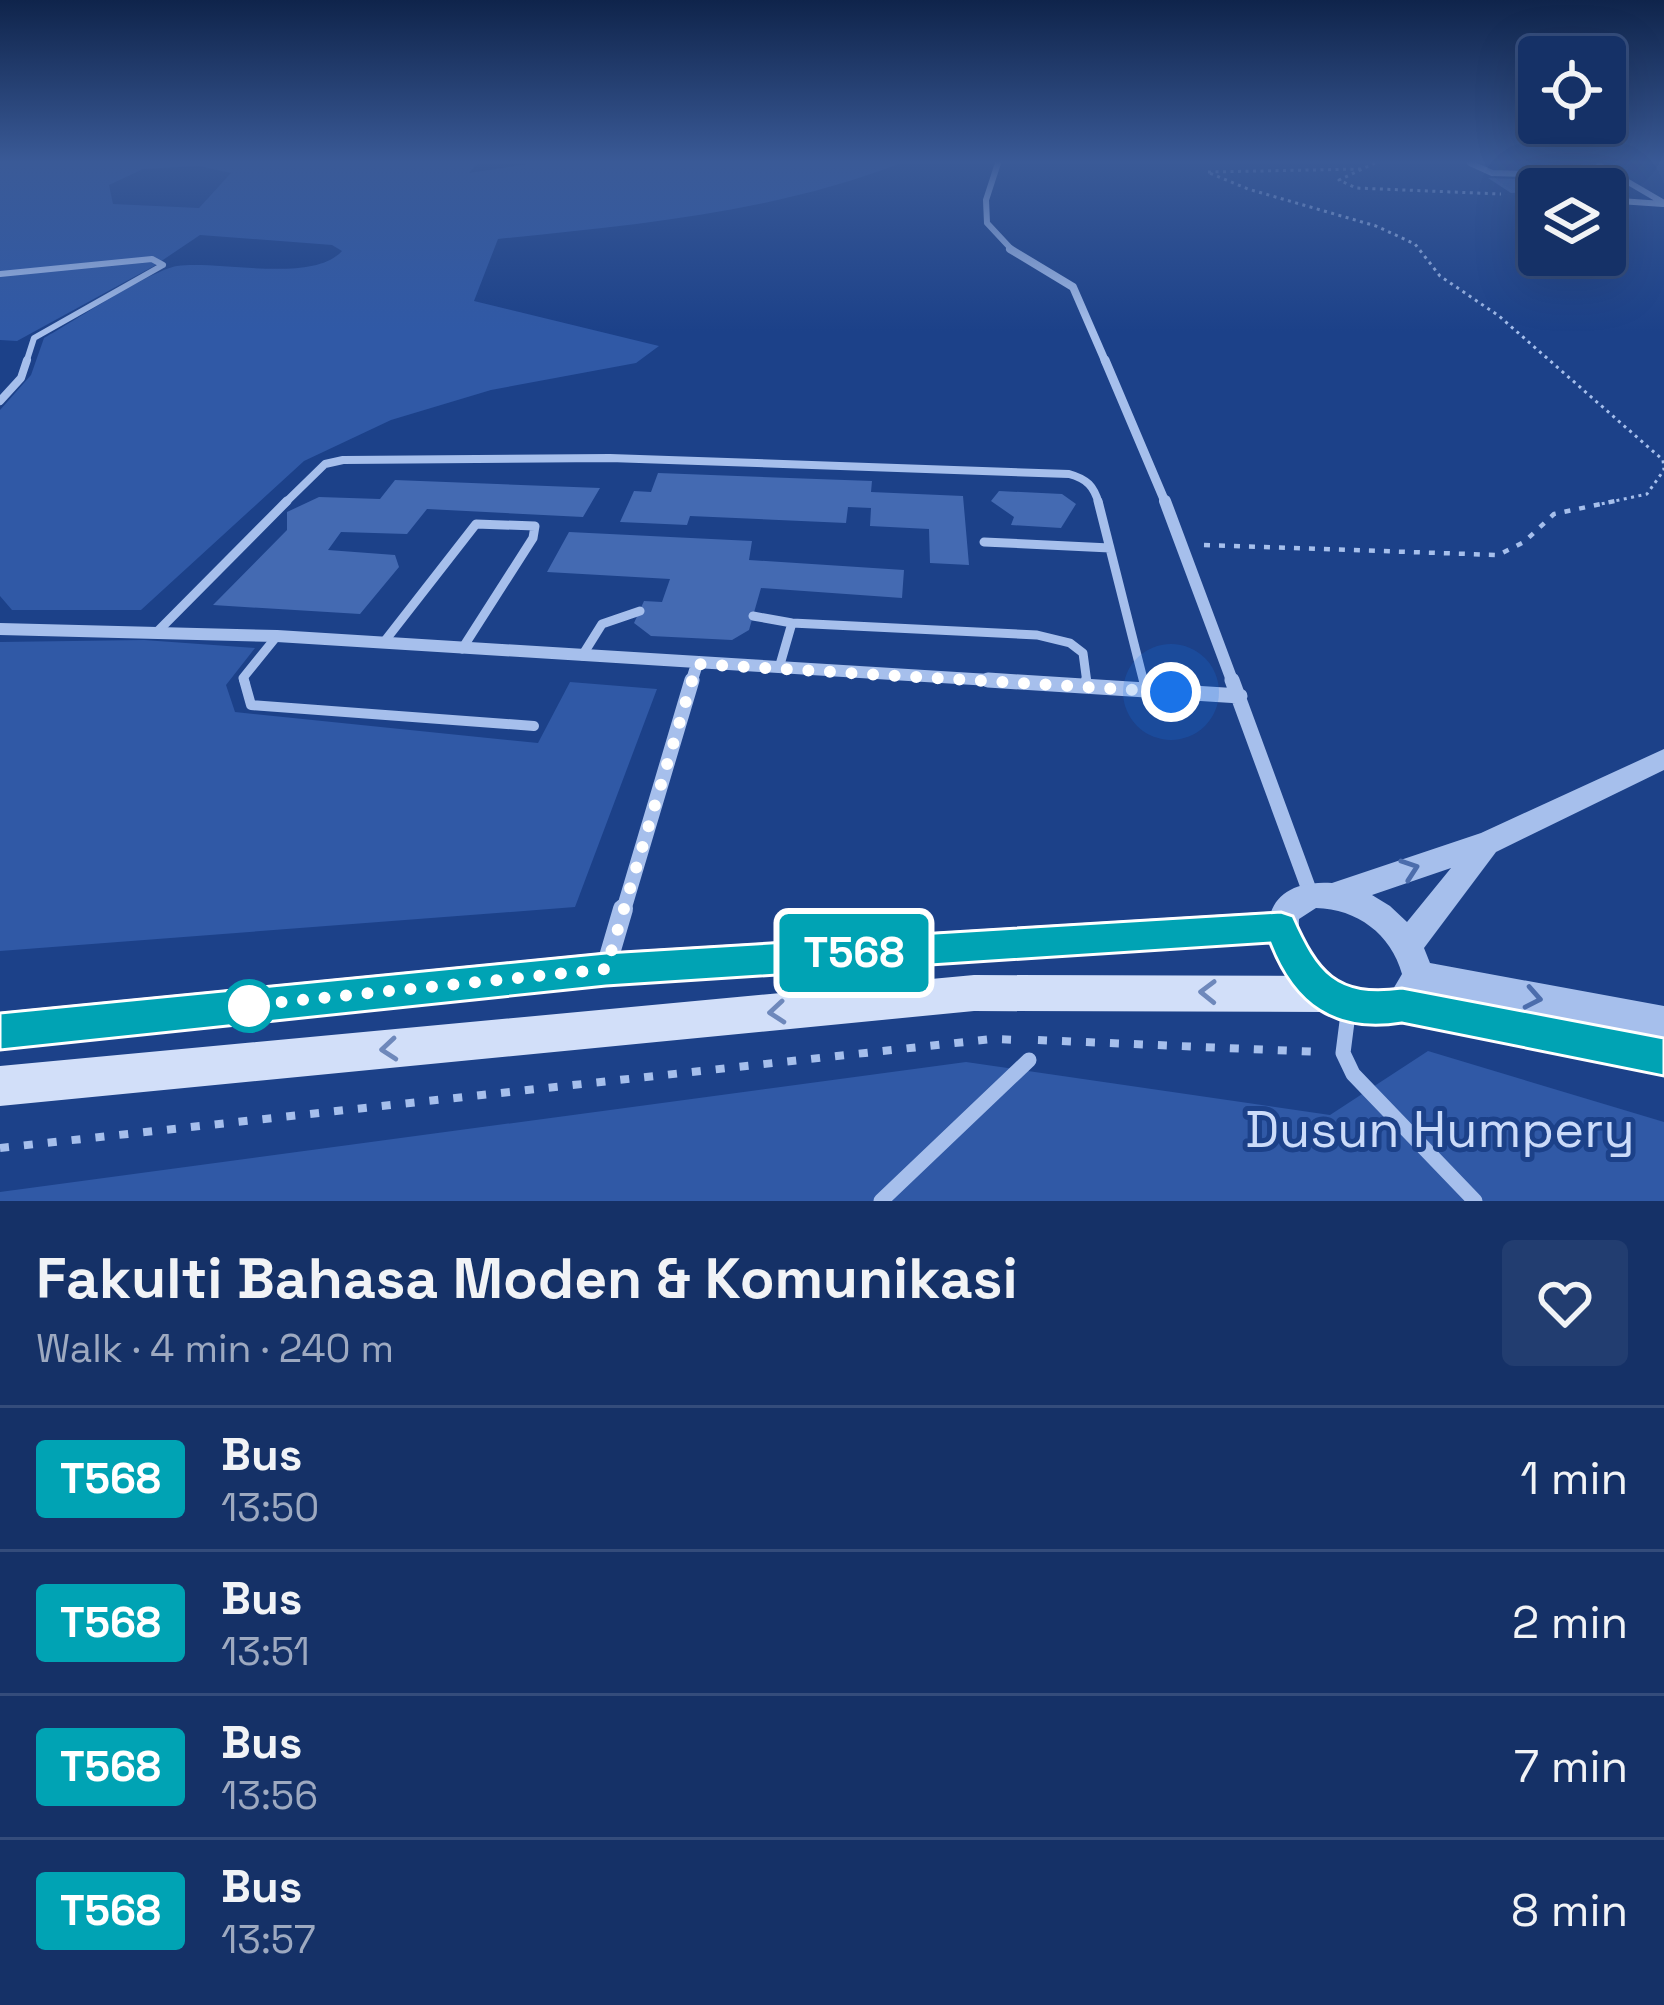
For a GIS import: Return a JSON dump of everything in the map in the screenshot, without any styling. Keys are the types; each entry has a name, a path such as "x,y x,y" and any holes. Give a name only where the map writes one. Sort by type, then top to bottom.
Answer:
{"main road":[{"path":"0,1031 606,969 1281,927"},
{"path":"0,1086 974,993 1337,1000"}],"street":[{"path":"987,219 1011,250 1073,287 1322,895"},
{"path":"0,629 277,636 1240,695"},
{"path":"606,969 697,664"},
{"path":"1488,843 1409,975 1372,1010 1337,1000 1298,970 1281,927 1285,912 1322,895 1488,843 1664,759"},
{"path":"1322,895 1375,911 1409,975 1664,1057"},
{"path":"1409,975 1664,1022"}],"lane":[{"path":"0,274 152,259 163,265 34,338 21,378 0,401"},
{"path":"158,631 313,474 343,460 610,458 1069,474 1084,478 1095,490 1145,690"},
{"path":"384,642 476,524 536,526 462,650"},
{"path":"984,542 1110,548"},
{"path":"582,656 602,624 640,611"},
{"path":"753,616 1037,635 1070,643 1083,652 1087,686"},
{"path":"779,668 792,622"},
{"path":"277,636 243,678 251,705 534,726"},
{"path":"1337,1000 1343,1053 1352,1074 1474,1201"},
{"path":"881,1201 1029,1060"}],"path":[{"path":"1182,544 1498,555 1524,542 1554,514 1647,494 1664,470 1663,460 1499,316 1440,277 1415,244 1351,219"},
{"path":"0,1148 992,1039 1343,1053"}],"green space":[{"path":"0,219 669,219 498,239 474,301 659,346 636,363 491,390 391,420 304,461 141,610 12,610 0,596 0,410 31,375 44,338 148,277 177,266 288,269 328,261 342,251 332,245 200,235 154,266 17,341 0,340"},
{"path":"144,640 255,648 226,685 235,712 538,743 570,682 657,689 575,907 0,951 0,642"},
{"name":"Dusun Humpery","path":"1428,1051 1664,1122 1664,1201 0,1201 0,1192 966,1062 1330,1115"}],"building":[{"path":"658,473 872,481 871,492 963,496 969,565 930,563 929,529 870,526 871,508 848,507 846,523 690,516 687,525 620,522 634,491 651,492"},
{"path":"395,480 600,488 583,517 427,509 407,534 341,532 328,550 395,555 399,567 360,614 213,605 287,530 287,512 319,497 380,499"},
{"path":"999,491 1062,494 1076,504 1061,528 1011,525 1014,517 991,501"},
{"path":"569,532 752,541 749,560 904,570 902,598 761,588 749,630 732,640 651,636 634,623 644,601 662,602 670,579 547,572"}],"bus line":[{"name":"T568","path":"0,1031 606,969 1281,927 1282,941 1298,970 1325,994 1349,1006 1372,1010 1402,1006 1664,1057"}],"route":[{"path":"249,1006 233,1007 606,969 697,664 1171,692"}]}
